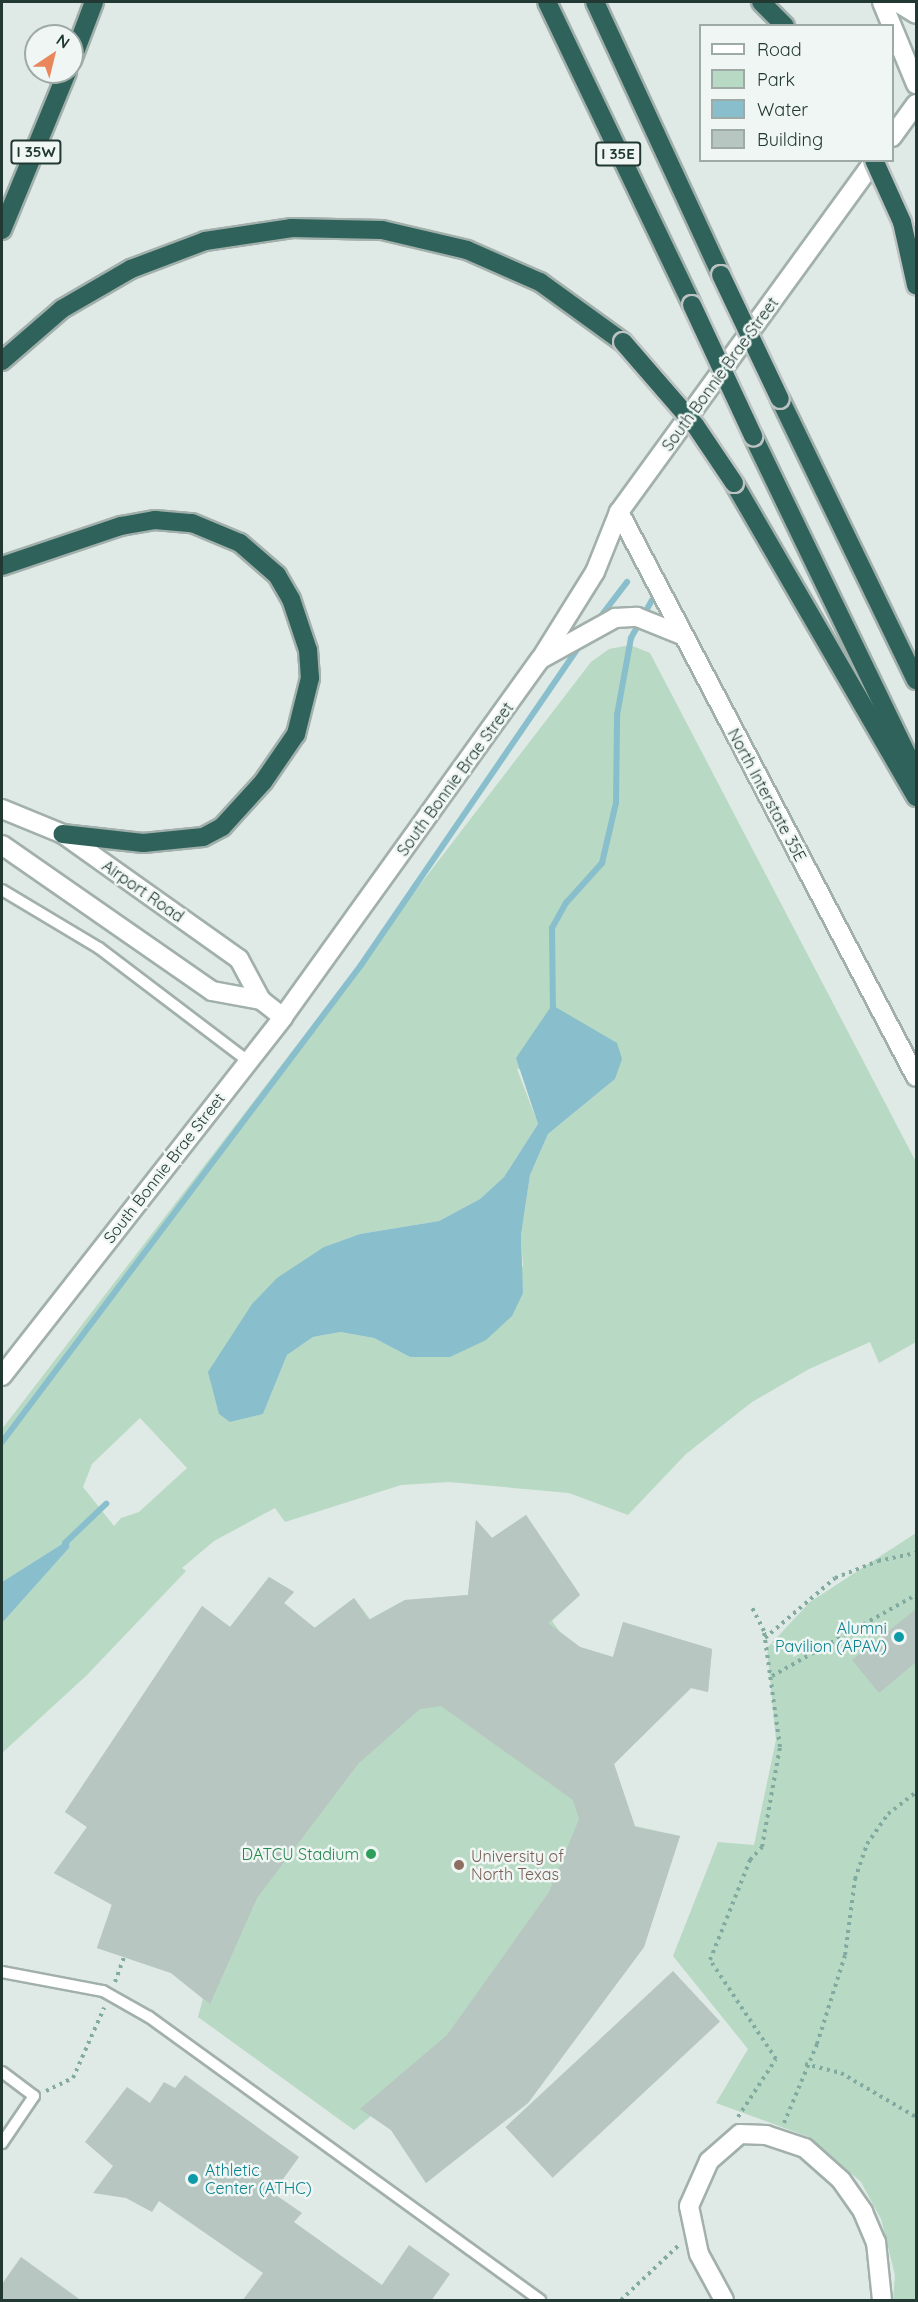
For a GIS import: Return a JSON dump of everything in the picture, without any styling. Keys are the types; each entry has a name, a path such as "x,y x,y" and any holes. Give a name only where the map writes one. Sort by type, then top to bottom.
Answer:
{"highway":[{"path":"84,28 94,2"},
{"name":"I 35E","path":"547,2 916,773"},
{"name":"I 35E","path":"595,2 721,275 916,680"},
{"path":"761,2 783,24"},
{"name":"I 35W","path":"2,230 62,84"},
{"path":"875,162 902,222 916,285"},
{"path":"2,361 62,309 131,269 206,241 292,228 382,230 467,250 540,282 623,342 695,425 734,483 916,797"},
{"path":"2,566 121,526 155,520 192,523 240,543 277,575 291,598 308,650 310,678 296,734 263,782 222,827 203,837 143,843 63,834"}],"main road":[{"path":"882,2 891,24"},
{"path":"897,2 916,14"},
{"path":"894,31 916,84"},
{"path":"894,134 916,104"},
{"name":"South Bonnie Brae Street","path":"2,1376 283,1017 540,660 595,572 619,512 873,162"},
{"name":"North Interstate 35E","path":"619,512 916,1077"},
{"path":"540,660 615,618 637,617 682,635"},
{"name":"Airport Road","path":"2,809 63,834 239,959 261,1000 283,1017"},
{"name":"Airport Road","path":"2,845 212,991 261,1000"},
{"path":"724,2301 699,2254 689,2206 709,2161 740,2134 766,2135 805,2148 841,2180 863,2212 876,2242 882,2301"}],"lane":[{"path":"2,890 99,948 248,1061"},
{"path":"2,1972 110,1995 149,2017 540,2301"},
{"path":"2,2073 34,2096 2,2143"}],"path":[{"path":"765,1638 835,1578 878,1561 916,1553"},
{"path":"772,1676 916,1595"},
{"path":"731,2122 776,2058 710,1960 750,1860 762,1847 780,1747 765,1638 751,1606"},
{"path":"786,2114 805,2064 817,2044 845,1955 855,1879 867,1844 888,1814 916,1792"},
{"path":"34,2096 73,2078 110,1995 124,1957"},
{"path":"805,2064 841,2073 916,2117"},
{"path":"621,2301 642,2283 651,2266 685,2241"}],"green space":[{"path":"630,645 650,653 916,1162 916,1342 879,1363 870,1342 809,1369 752,1402 686,1454 628,1515 569,1493 449,1482 401,1485 285,1522 275,1508 214,1541 182,1568 186,1571 86,1676 2,1753 2,1623 69,1548 70,1539 2,1582 2,1429 591,662 609,649","holes":["517,1069 615,1079 548,1134 530,1175 521,1235 523,1266 410,1357 374,1338 339,1332 313,1337 287,1355 263,1414 230,1422 324,1247 360,1234 439,1221 480,1199 504,1177 538,1124","140,1418 187,1468 139,1512 121,1518 114,1526 83,1487 92,1464"]},
{"name":"DATCU Stadium","path":"526,1515 580,1595 552,1621 560,1632 580,1647 613,1657 623,1622 712,1649 708,1692 691,1688 614,1764 635,1826 680,1836 644,1947 528,2103 426,2183 391,2130 371,2116 354,2130 198,2017 203,1999 171,1973 97,1948 114,1898 100,1898 54,1873 87,1827 65,1812 202,1606 230,1627 269,1577 294,1592 284,1603 314,1628 354,1598 370,1619 405,1600 468,1595 476,1520 492,1538"},
{"path":"916,1533 916,2300 893,2300 895,2275 881,2219 861,2182 809,2137 716,2103 748,2049 673,1956 718,1842 754,1845 776,1740 767,1648 810,1602"}],"water":[{"path":"552,1005 617,1043 622,1059 615,1079 548,1134 530,1175 521,1235 523,1293 512,1316 486,1340 450,1357 410,1357 374,1338 340,1332 313,1337 287,1355 263,1414 230,1422 219,1414 208,1372 252,1304 277,1278 324,1247 360,1234 439,1221 480,1199 504,1177 538,1124 516,1058"},
{"path":"70,1539 69,1548 2,1623 2,1582"}],"building":[{"name":"DATCU Stadium","path":"526,1515 580,1595 548,1623 580,1647 613,1657 623,1622 712,1649 708,1692 691,1688 614,1764 635,1827 680,1836 644,1947 528,2103 426,2183 391,2130 360,2109 447,2035 549,1892 579,1819 573,1800 441,1706 420,1709 358,1764 257,1898 210,2004 171,1973 97,1948 112,1905 54,1873 87,1827 65,1812 202,1606 230,1627 269,1577 294,1592 284,1603 315,1628 354,1598 369,1620 405,1600 468,1595 476,1520 492,1538"},
{"name":"Alumni Pavilion (APAV)","path":"916,1609 916,1662 879,1693 852,1660"},
{"path":"673,1971 720,2021 553,2178 506,2127"},
{"name":"Athletic Center (ATHC)","path":"185,2075 299,2157 273,2193 302,2213 294,2222 382,2285 409,2245 450,2274 431,2301 242,2301 263,2273 159,2201 152,2212 126,2198 93,2193 113,2166 85,2142 127,2087 150,2103 164,2082 175,2088"},
{"path":"21,2257 82,2301 2,2301 2,2284"}],"waterway":[{"path":"598,620 627,582"},
{"path":"553,1012 552,928 566,903 602,863 616,803 617,715 631,638 652,600"},
{"path":"2,1442 361,965 580,645"},
{"path":"65,1543 106,1504"}],"place":[{"name":"Alumni Pavilion (APAV)","path":"899,1637"},
{"name":"DATCU Stadium","path":"371,1854"},
{"name":"University of North Texas","path":"459,1865"},
{"name":"Athletic Center (ATHC)","path":"193,2179"}]}
